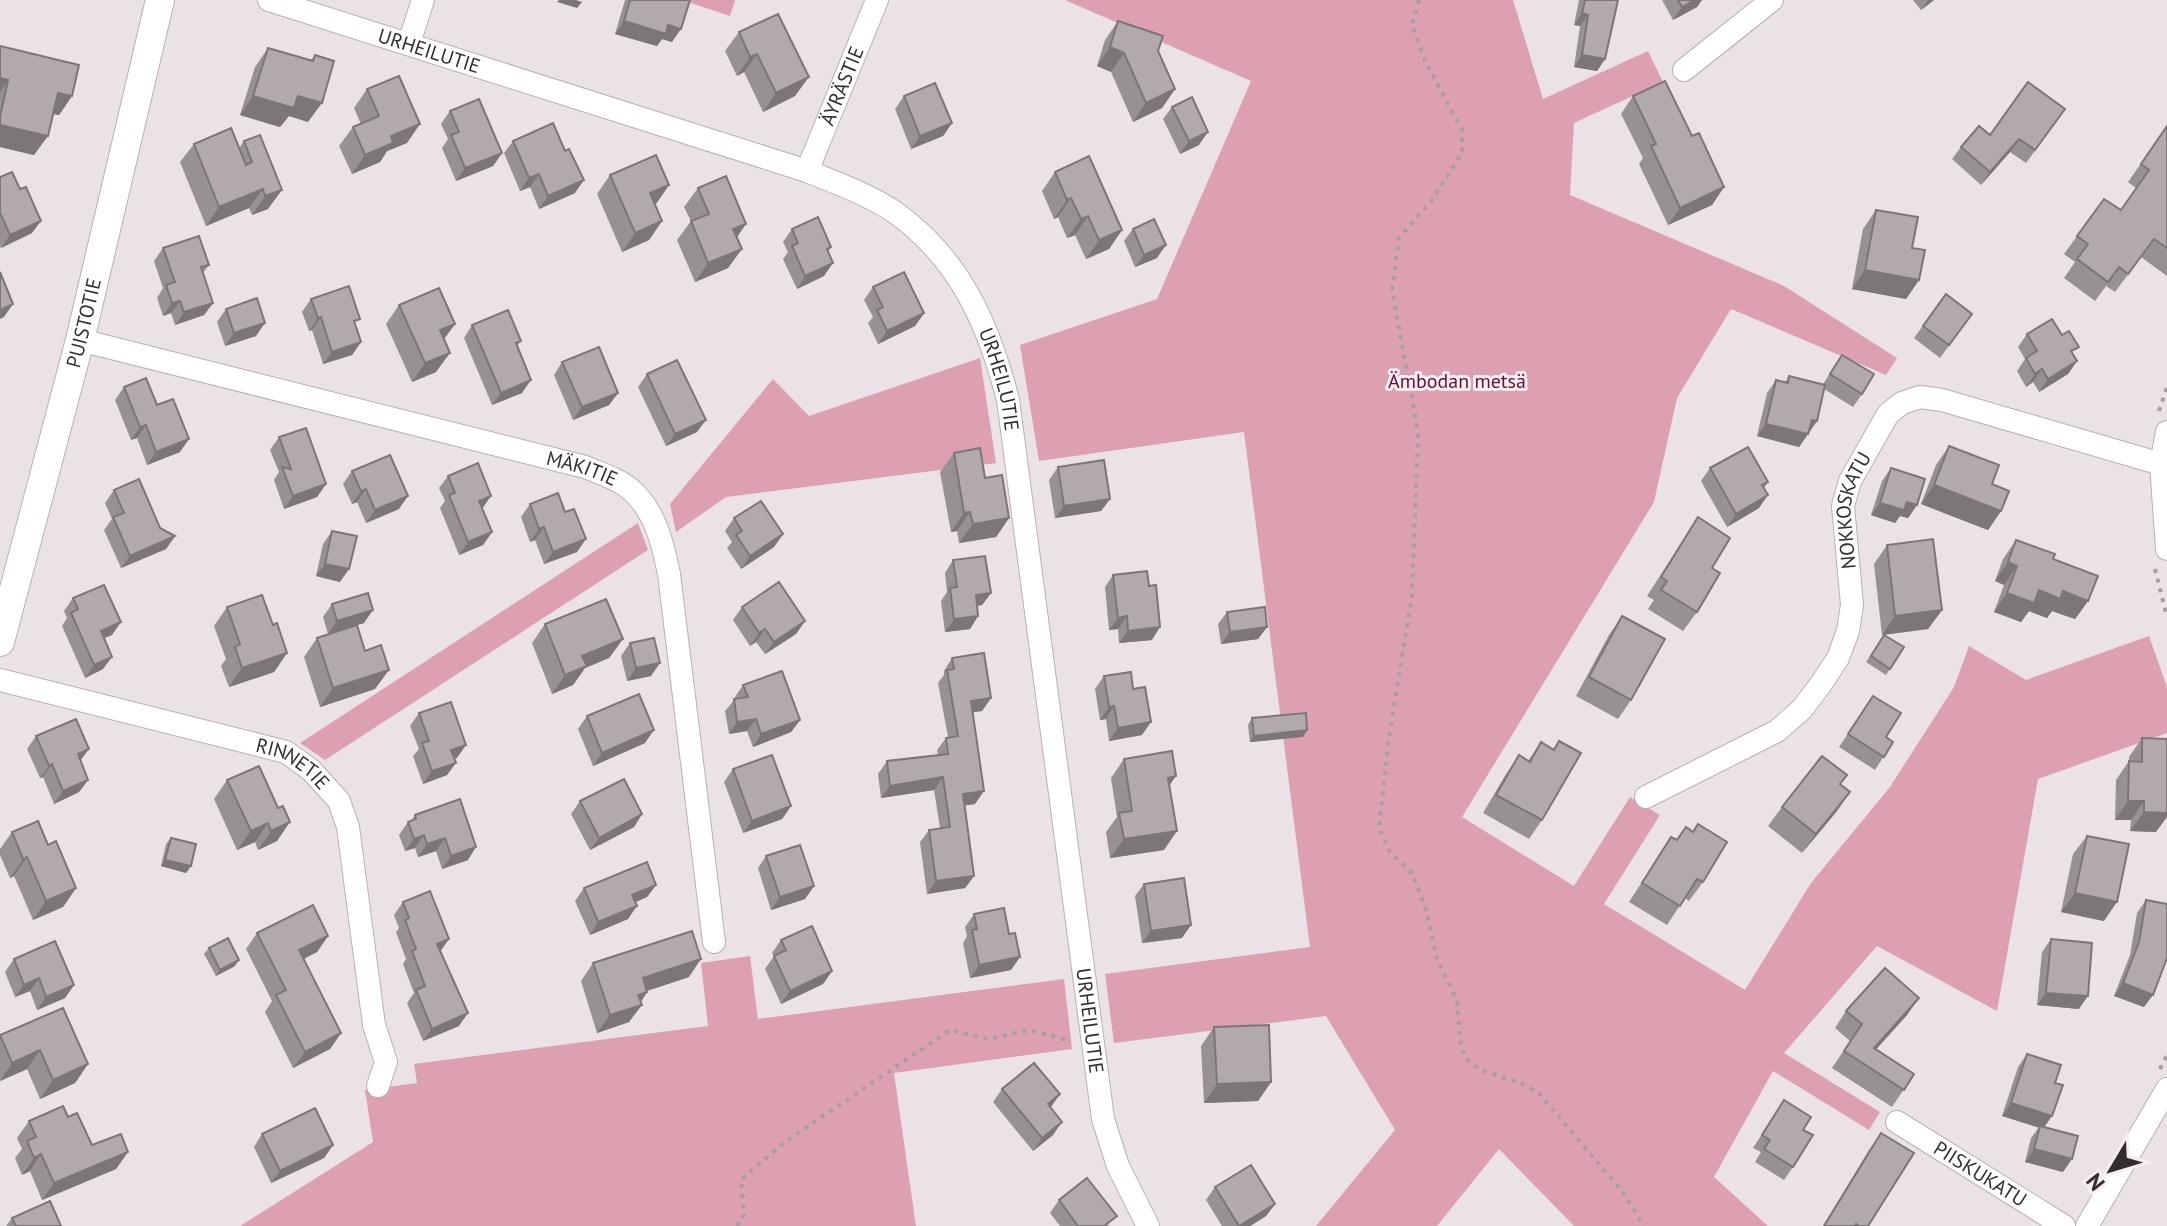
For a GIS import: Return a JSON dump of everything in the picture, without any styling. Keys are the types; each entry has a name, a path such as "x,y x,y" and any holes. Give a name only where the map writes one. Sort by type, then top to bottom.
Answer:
{"street":[{"name":"PUISTOTIE","path":"0,642 80,340 160,0"},
{"name":"URHEILUTIE","path":"269,0 807,171 895,213 932,244 961,280 996,353 1008,400 1103,1119 1118,1166 1148,1226"},
{"path":"409,43 423,0"},
{"name":"ÄYRÄSTIE","path":"807,171 877,0"},
{"path":"1684,70 1772,0"},
{"name":"MÄKITIE","path":"80,340 585,467 630,488 651,515 662,541 669,574 714,942"},
{"name":"NOKKOSKATU","path":"1646,797 1777,731 1802,709 1838,658 1848,631 1852,605 1843,506 1850,481 1888,414 1902,403 1920,397 1942,400 2161,464"},
{"path":"2167,432 2161,464 2167,549"},
{"name":"RINNETIE","path":"0,680 286,752 311,770 339,801 348,827 374,1025 386,1062 378,1086"},
{"path":"2087,1226 2167,1089"},
{"name":"PIISKUKATU","path":"1897,1122 2064,1226"}],"path":[{"path":"1419,0 1412,25 1426,63 1462,130 1462,153 1432,200 1399,238 1392,290 1418,431 1412,596 1389,737 1379,828 1390,852 1412,873 1425,906 1437,959 1457,1001 1460,1040 1465,1058 1481,1070 1539,1093 1625,1195 1644,1226"},
{"path":"737,1226 744,1215 741,1180 782,1144 950,1030 988,1039 1029,1030 1092,1046"}],"green space":[{"path":"682,0 735,0 730,16"},
{"name":"Ämbodan metsä","path":"1065,0 1513,0 1543,99 1648,51 1663,82 1574,123 1570,195 1784,286 1897,358 1886,375 1731,309 1677,398 1654,502 1462,817 1574,886 1630,797 1660,815 1604,904 1745,990 1811,883 1890,787 1954,687 1969,646 2026,680 2149,636 2167,687 2167,733 2038,779 1997,1011 1877,946 1784,1053 1880,1112 1869,1130 1773,1071 1714,1177 1768,1226 1574,1226 1499,1149 1437,1226 1316,1226 1395,1130 1326,1016 1114,1043 1105,974 1310,947 1244,432 1039,461 1020,345 1157,299 1251,81"},
{"path":"980,358 996,463 726,497 676,532 670,504 773,379 809,416"},
{"path":"638,523 648,550 325,760 300,743"},
{"path":"750,956 758,1019 1064,979 1072,1049 894,1073 916,1226 240,1226 373,1142 365,1090 417,1083 414,1064 708,1026 701,963"}],"building":[{"path":"630,0 690,0 681,29 668,25 666,34 624,21"},
{"path":"1585,0 1618,0 1605,59 1582,55 1588,15 1582,13"},
{"path":"1678,0 1695,0 1682,7"},
{"path":"778,14 809,77 776,93 757,54 750,57 739,32"},
{"path":"1118,21 1163,36 1158,51 1175,89 1146,103 1124,53 1110,47"},
{"path":"0,46 79,65 72,96 58,93 48,136 0,125 8,80 0,78"},
{"path":"268,48 313,61 315,55 334,61 322,103 298,96 294,108 253,96"},
{"path":"399,76 420,124 391,136 393,143 365,155 353,127 379,116 367,89"},
{"path":"1665,81 1692,136 1699,133 1724,187 1680,208 1651,146 1656,144 1633,96"},
{"path":"2028,82 2065,109 2035,150 2019,139 1990,172 1961,147 1979,126 1990,135"},
{"path":"935,83 952,123 920,136 904,96"},
{"path":"1192,97 1208,132 1189,141 1172,107"},
{"path":"479,99 502,153 465,168 451,135 459,132 450,111"},
{"path":"553,123 565,151 569,149 584,180 548,196 539,174 529,178 513,141"},
{"path":"2167,126 2167,248 2154,239 2128,274 2119,267 2108,282 2077,259 2088,244 2077,236 2104,199 2121,210 2149,170 2141,164"},
{"path":"231,128 246,165 252,162 244,141 260,135 282,190 265,196 263,189 219,207 194,144"},
{"path":"656,155 669,185 650,193 662,221 635,233 610,175"},
{"path":"1089,156 1122,230 1099,240 1088,216 1081,219 1071,198 1067,200 1055,172"},
{"path":"12,172 20,189 26,187 41,221 10,235 0,213 0,177"},
{"path":"726,176 746,224 733,229 742,249 708,263 691,221 709,214 698,188"},
{"path":"1876,210 1918,217 1912,248 1925,250 1919,280 1865,270"},
{"path":"818,217 831,247 827,249 833,263 805,276 792,246 798,243 792,229"},
{"path":"1154,219 1166,245 1144,255 1133,229"},
{"path":"199,236 209,265 201,267 213,303 184,312 180,301 172,303 166,285 175,282 163,248"},
{"path":"0,272 13,304 0,310"},
{"path":"904,272 924,313 887,331 877,310 883,307 873,287"},
{"path":"349,286 360,319 354,321 361,342 332,352 321,317 318,318 311,299"},
{"path":"439,288 455,324 440,330 450,353 425,363 399,305"},
{"path":"1946,294 1972,314 1949,345 1923,326"},
{"path":"257,298 265,323 234,333 226,309"},
{"path":"508,310 521,341 516,343 531,380 501,393 472,325"},
{"path":"2052,319 2062,335 2069,331 2079,347 2071,351 2077,361 2048,379 2042,369 2035,374 2026,358 2037,351 2027,334"},
{"path":"599,347 618,393 582,407 562,362"},
{"path":"1842,355 1874,374 1862,394 1830,374"},
{"path":"677,360 706,420 675,434 647,374"},
{"path":"1789,376 1825,385 1817,421 1812,420 1808,434 1766,424 1776,380 1788,383"},
{"path":"146,378 157,405 173,399 189,439 156,452 146,425 140,427 124,387"},
{"path":"306,428 326,484 293,496 282,467 291,469 279,437"},
{"path":"1949,446 1999,465 1992,484 2009,491 2001,511 1934,485"},
{"path":"1748,447 1768,482 1762,485 1768,495 1736,514 1710,468"},
{"path":"980,448 985,478 1002,475 1009,518 973,524 970,512 964,513 954,453"},
{"path":"390,455 408,496 375,510 366,489 361,491 352,471"},
{"path":"1104,460 1110,499 1064,506 1058,467"},
{"path":"478,463 491,496 479,501 492,532 468,542 449,495 455,493 448,476"},
{"path":"1891,468 1925,479 1917,505 1907,502 1904,510 1880,503"},
{"path":"139,479 160,528 175,536 130,556 113,517 124,513 114,490"},
{"path":"558,493 565,512 574,509 586,539 553,552 544,527 539,529 530,504"},
{"path":"761,501 783,534 750,556 736,535 742,531 734,518"},
{"path":"1698,517 1730,538 1712,568 1720,573 1697,612 1661,590 1667,581 1661,577"},
{"path":"332,531 357,536 349,569 325,564"},
{"path":"1933,539 1942,610 1895,616 1887,545"},
{"path":"2016,540 2055,554 2053,559 2098,576 2088,601 2063,591 2060,599 2039,590 2034,603 2007,593 2017,566 2008,562"},
{"path":"985,556 991,593 976,595 978,616 954,619 950,588 957,587 953,560"},
{"path":"1147,571 1149,586 1156,585 1160,627 1128,631 1127,616 1118,618 1113,575"},
{"path":"779,582 805,621 774,642 765,629 759,633 742,607"},
{"path":"104,585 121,622 101,631 112,657 94,665 71,613 78,609 73,598"},
{"path":"368,593 373,610 337,621 332,604"},
{"path":"262,595 273,625 277,623 287,653 242,668 235,647 240,644 227,607"},
{"path":"606,599 623,639 582,656 587,666 565,675 545,624"},
{"path":"1265,607 1267,627 1230,632 1227,612"},
{"path":"1622,616 1665,639 1631,700 1589,677"},
{"path":"357,625 365,651 381,645 389,670 333,688 317,638"},
{"path":"1884,635 1904,647 1890,669 1871,656"},
{"path":"654,638 660,663 636,668 630,643"},
{"path":"984,653 991,698 971,701 984,791 963,794 974,876 936,881 929,830 950,827 943,777 890,786 887,761 948,754 946,738 958,736 947,670 954,669 952,658"},
{"path":"782,671 800,720 761,734 756,719 737,722 734,699 748,697 743,685"},
{"path":"1131,672 1133,689 1145,687 1151,722 1118,728 1114,706 1109,707 1104,676"},
{"path":"639,694 654,730 602,753 587,716"},
{"path":"1873,696 1901,713 1886,737 1893,742 1884,757 1848,734"},
{"path":"451,702 466,745 451,750 456,763 432,771 422,743 429,741 419,713"},
{"path":"1306,713 1307,730 1254,736 1252,718"},
{"path":"76,719 89,749 78,754 88,780 63,791 36,736"},
{"path":"2142,738 2167,739 2167,813 2144,812 2144,801 2128,801 2129,761 2142,762"},
{"path":"1559,741 1581,753 1542,820 1496,795 1519,755 1530,762 1541,742 1554,750"},
{"path":"1172,751 1176,776 1168,778 1177,831 1124,839 1119,813 1132,811 1124,759"},
{"path":"772,755 791,806 752,821 733,769"},
{"path":"1822,756 1847,775 1840,784 1850,792 1816,834 1782,807"},
{"path":"259,766 278,808 283,806 290,822 271,831 268,823 251,831 227,780"},
{"path":"624,779 642,814 599,838 580,801"},
{"path":"460,799 476,847 451,856 445,838 427,844 424,835 414,839 408,822 416,819 415,815"},
{"path":"38,821 48,845 56,841 76,888 46,901 27,857 23,859 12,832"},
{"path":"1698,824 1727,842 1703,882 1697,879 1680,906 1642,883 1671,837 1677,840 1686,827 1693,832"},
{"path":"2087,836 2129,844 2117,902 2075,893"},
{"path":"171,838 196,844 191,866 165,860"},
{"path":"800,845 814,886 780,897 766,856"},
{"path":"647,862 656,885 632,895 637,906 598,922 584,888"},
{"path":"1184,878 1191,925 1151,931 1144,884"},
{"path":"430,891 449,939 437,944 468,1013 432,1029 416,990 425,986 412,951 416,949 405,920 409,918 403,902"},
{"path":"2146,900 2167,904 2167,958 2153,995 2123,983 2139,942"},
{"path":"313,905 328,936 299,950 341,1033 305,1052 276,995 286,990 257,933"},
{"path":"1004,908 1009,934 1015,933 1020,957 979,965 972,930 977,929 974,914"},
{"path":"812,926 832,971 790,991 774,956 786,950 781,940"},
{"path":"692,931 701,959 643,978 647,992 638,995 642,1005 610,1015 593,963"},
{"path":"228,938 239,960 220,970 209,948"},
{"path":"2051,939 2092,943 2088,996 2046,993"},
{"path":"55,941 74,985 46,997 39,978 24,985 14,959"},
{"path":"1885,968 1919,998 1874,1048 1914,1074 1904,1090 1844,1051 1862,1024 1846,1011"},
{"path":"63,1008 88,1064 53,1080 40,1050 12,1063 0,1035"},
{"path":"1269,1025 1271,1082 1217,1084 1214,1027"},
{"path":"2027,1054 2061,1065 2055,1083 2063,1085 2052,1116 2011,1103"},
{"path":"1034,1063 1060,1094 1048,1104 1062,1122 1042,1138 1002,1089"},
{"path":"1784,1100 1811,1117 1803,1130 1813,1135 1793,1167 1764,1149 1770,1140 1762,1135"},
{"path":"63,1106 68,1117 77,1113 92,1145 121,1134 128,1152 54,1183 41,1154 34,1158 27,1141 36,1137 29,1121"},
{"path":"315,1108 333,1145 280,1171 262,1134"},
{"path":"2040,1126 2078,1136 2072,1159 2034,1149"},
{"path":"1881,1133 1914,1153 1868,1226 1824,1226"},
{"path":"1251,1165 1275,1204 1239,1226 1215,1187"},
{"path":"1087,1178 1117,1216 1104,1226 1078,1226 1059,1200"},
{"path":"50,1201 61,1226 16,1226 12,1218"}]}
